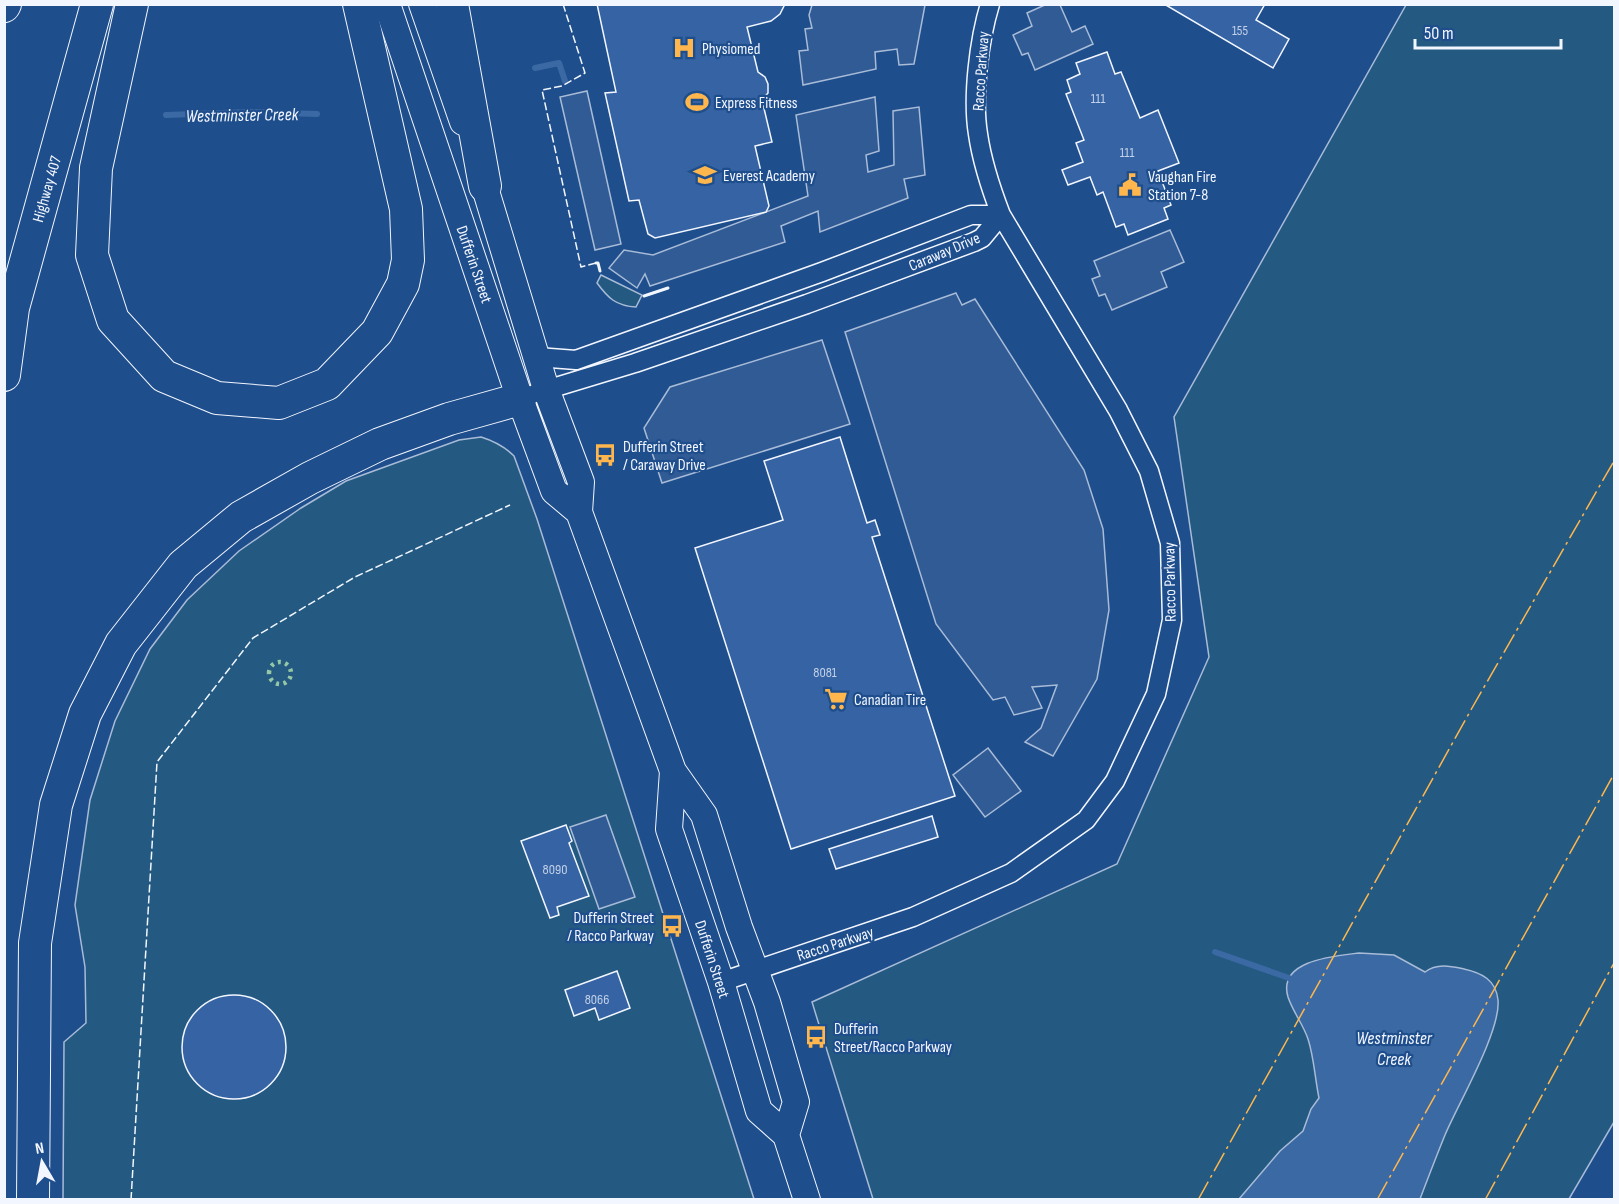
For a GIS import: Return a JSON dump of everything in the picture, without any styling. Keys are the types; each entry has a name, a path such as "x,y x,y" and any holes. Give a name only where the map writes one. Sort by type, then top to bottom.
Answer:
{"highway":[{"name":"Highway 407","path":"4,375 13,308 98,4"},
{"path":"132,4 96,168 92,255 113,320 164,376 217,398 279,404 327,384 377,332 403,284 408,260 406,209 359,4"},
{"path":"452,4 485,186"},
{"path":"33,1200 35,943 56,805 85,714 121,644 183,565 242,518 310,478 380,444 449,419 533,394"}],"main road":[{"name":"Dufferin Street","path":"387,4 533,394 554,491 579,512 673,771 704,815 767,1002 796,1102 786,1135 759,1111 721,982 669,829 673,771"},
{"name":"Dufferin Street","path":"422,4 485,186 537,357 533,394"},
{"path":"786,1135 807,1200"}],"street":[{"name":"Racco Parkway","path":"721,982 913,917 1011,873 1086,820 1115,781 1156,694 1172,620 1170,543 1149,471 1118,410 1001,215 986,171 978,133 976,90 983,27 990,4"},
{"name":"Caraway Drive","path":"537,357 576,360 822,272 971,215 1001,215"},
{"name":"Caraway Drive","path":"533,394 635,363 775,315 974,242 982,238 1001,215"}],"shaded area":[{"path":"1047,4 1060,5 1072,32 1085,26 1093,44 1035,70 1028,53 1022,55 1013,35 1032,26 1027,13"},
{"path":"812,5 925,5 914,64 899,65 897,49 875,52 876,69 803,85 799,51 808,50 805,29 812,28 809,15"},
{"path":"1406,5 1614,5 1614,1122 1569,1199 873,1199 812,1002 1117,864 1209,657 1174,417"},
{"path":"587,91 621,244 595,250 560,97"},
{"path":"875,97 879,151 866,155 868,172 894,165 893,111 919,107 925,175 904,179 908,198 820,232 818,211 781,226 785,242 650,286 645,274 637,288 609,268 624,250 653,255 808,196 796,115"},
{"path":"1170,230 1184,262 1161,272 1167,287 1112,310 1105,294 1099,296 1092,279 1100,276 1094,261"},
{"path":"601,275 642,295 636,307 623,305 609,297 597,283"},
{"path":"956,293 962,305 975,299 1084,470 1103,529 1109,610 1097,679 1053,756 1025,742 1041,728 1057,685 1032,687 1042,708 1014,715 1005,697 993,700 936,624 845,332"},
{"path":"822,340 850,424 662,483 644,428 670,387"},
{"path":"481,437 499,444 514,456 537,519 754,1199 63,1200 64,1042 86,1023 85,967 75,905 90,800 115,721 150,649 187,600 239,551 301,508 346,481 459,440"},
{"path":"988,748 1021,791 985,817 953,775"},
{"path":"606,815 635,897 599,909 570,827"}],"water":[{"name":"Westminster Creek","path":"1359,953 1394,955 1425,972 1434,967 1444,966 1471,971 1487,978 1497,993 1497,1013 1493,1030 1445,1135 1420,1199 1239,1199 1280,1151 1303,1131 1311,1109 1319,1098 1308,1039 1288,997 1287,985 1291,975 1310,962"}],"building":[{"path":"597,4 785,4 780,14 771,21 747,27 758,72 765,77 768,84 768,93 762,100 772,142 755,146 769,206 766,212 655,238 648,234 639,200 629,201 605,93 616,92"},
{"path":"1164,4 1265,4 1256,20 1289,39 1273,68"},
{"path":"1107,52 1115,74 1121,72 1140,118 1158,110 1179,163 1158,171 1171,205 1164,208 1168,219 1128,235 1124,224 1116,227 1103,192 1097,195 1090,177 1068,185 1062,170 1083,162 1076,143 1084,140 1066,94 1071,92 1067,80 1080,74 1076,63"},
{"path":"840,437 867,523 875,520 880,535 872,537 955,796 791,849 695,548 783,520 764,461"},
{"path":"932,816 938,837 836,869 829,849"},
{"path":"566,825 572,841 569,843 589,896 557,907 559,915 550,918 521,841"},
{"path":"617,971 630,1008 599,1020 595,1008 574,1016 565,990"},
{"path":"234,995 254,999 271,1010 282,1027 286,1047 282,1067 271,1084 254,1095 234,1099 214,1095 197,1084 186,1067 182,1047 186,1027 197,1010 214,999"}],"waterway":[{"name":"Westminster Creek","path":"535,68 559,63 565,81"},
{"name":"Westminster Creek","path":"166,115 250,112 317,114"},
{"name":"Westminster Creek","path":"1215,952 1289,978 1296,983"}],"hedge":[{"path":"280,662 288,665 291,673 288,681 280,684 272,681 269,673 272,665 280,662"}],"fence":[{"path":"563,4 585,73 562,86 542,90 581,267 596,263"},
{"path":"131,1200 157,762 253,638 355,577 510,505"}],"wall":[{"path":"596,263 600,271"},
{"path":"644,296 668,288"}],"power":[{"path":"1198,1200 1472,708 1614,461"},
{"path":"1377,1200 1614,774"},
{"path":"1485,1200 1614,963"}],"place":[{"name":"Physiomed","path":"684,48"},
{"name":"Express Fitness","path":"697,102"},
{"name":"Everest Academy","path":"705,175"},
{"name":"Vaughan Fire Station 7-8","path":"1130,185"},
{"name":"Dufferin Street / Caraway Drive","path":"605,455"},
{"name":"Canadian Tire","path":"836,699"},
{"name":"Dufferin Street / Racco Parkway","path":"672,926"},
{"name":"Dufferin Street/Racco Parkway","path":"816,1037"}]}
